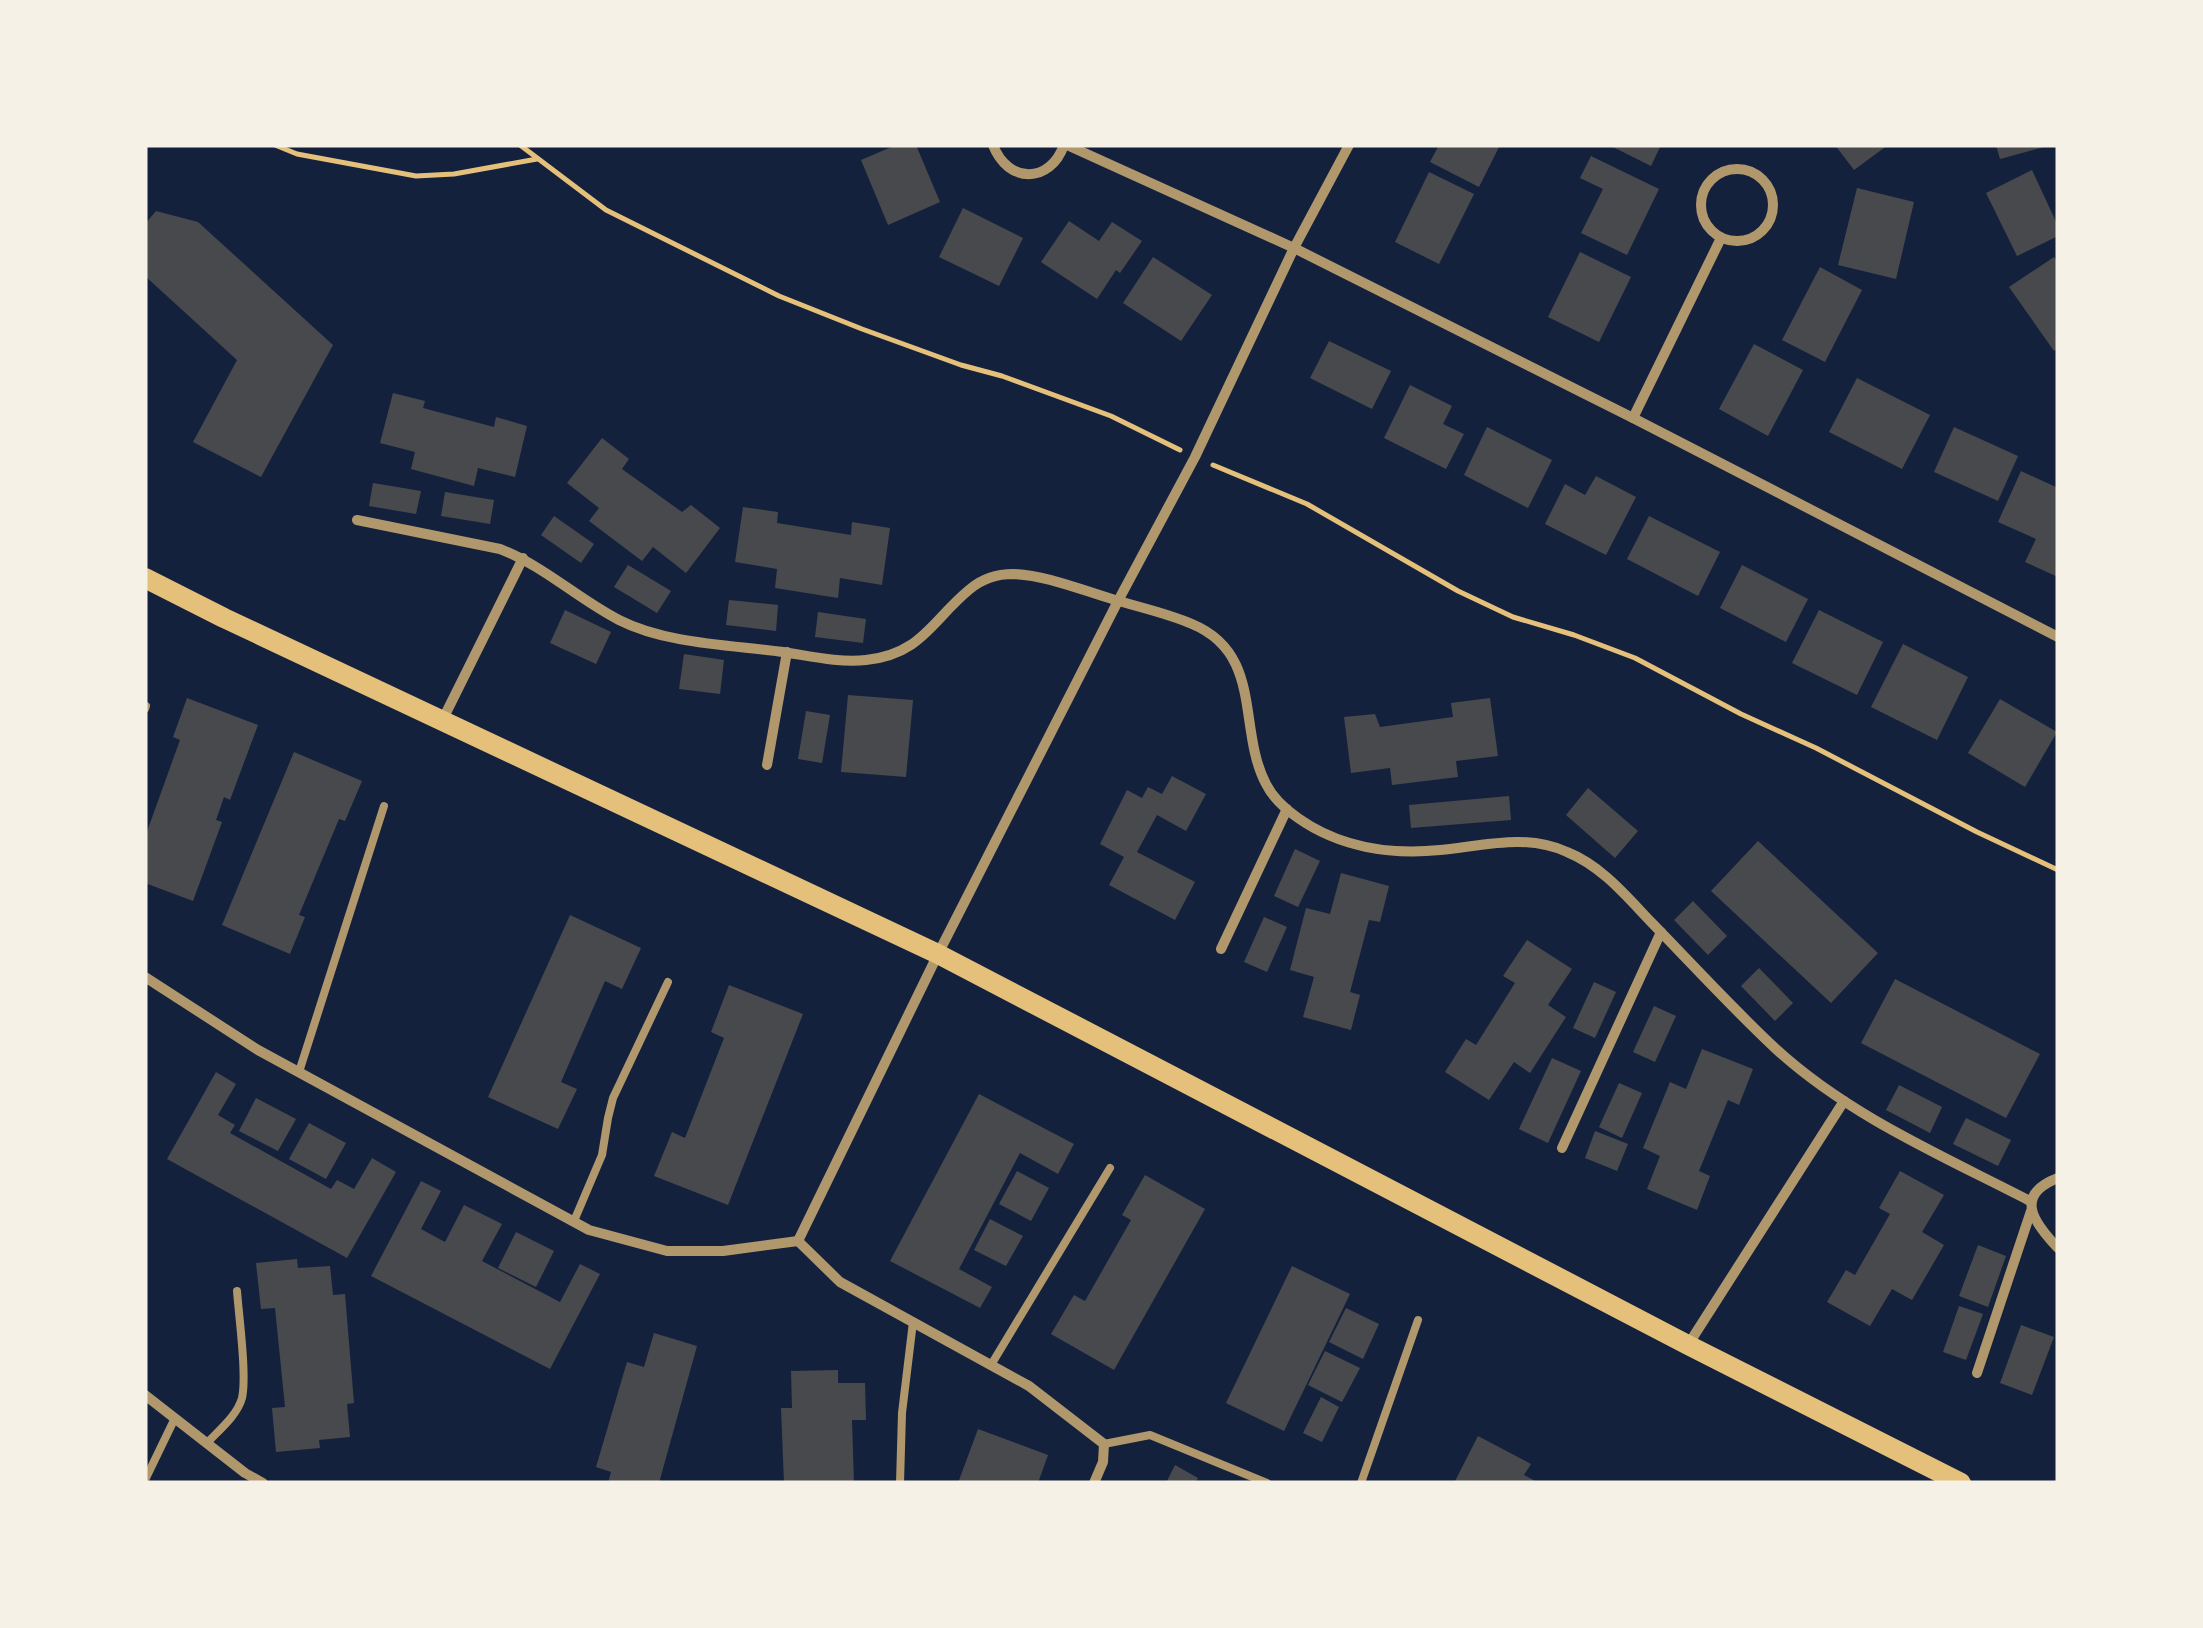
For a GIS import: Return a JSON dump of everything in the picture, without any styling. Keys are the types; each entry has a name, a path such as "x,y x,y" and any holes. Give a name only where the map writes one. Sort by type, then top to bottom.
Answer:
{"main road":[{"path":"145,578 938,954 1961,1483"}],"street":[{"path":"993,145 1005,166 1029,175 1052,166 1066,145 1294,248 2058,637"},
{"path":"798,1240 938,954 1195,458 1294,248 1349,145"},
{"path":"1729,170 1753,173 1770,190 1772,215 1757,235 1746,240 1722,238 1704,220 1702,195 1717,175 1729,170"},
{"path":"1633,418 1722,238"},
{"path":"357,520 500,548 641,629 847,661 889,656 919,640 972,587 1001,575 1033,576 1195,625 1230,654 1243,682 1263,777 1287,809 1332,837 1378,849 1435,850 1524,840 1576,855 1603,874 1776,1048 1844,1101 2031,1206 2058,1248"},
{"path":"442,721 522,558"},
{"path":"767,765 787,652"},
{"path":"1221,949 1287,809"},
{"path":"1562,1148 1661,932"},
{"path":"145,977 258,1050 589,1230 667,1251 723,1251 798,1240"},
{"path":"1688,1345 1844,1101"},
{"path":"1977,1374 2031,1206 2040,1187 2058,1178"},
{"path":"798,1240 840,1282 1030,1386 1104,1444 1103,1462 1094,1483"},
{"path":"145,1395 263,1483"}],"lane":[{"path":"299,1072 384,806"},
{"path":"574,1222 602,1154 613,1098 668,982"},
{"path":"991,1365 1110,1168"},
{"path":"206,1444 242,1399 238,1292"},
{"path":"1362,1483 1418,1320"},
{"path":"900,1483 902,1413 913,1322"},
{"path":"145,1480 175,1418"},
{"path":"1104,1444 1150,1435 1268,1483"}],"path":[{"path":"276,145 297,154 416,176 454,174 538,159"},
{"path":"520,145 528,147 538,159 606,210 778,296 1111,416 1195,458 1307,504 1500,611 1635,658 2058,870"}],"building":[{"path":"896,145 916,145 940,202 888,225 861,160"},
{"path":"1439,145 1500,145 1479,187 1430,162"},
{"path":"1609,145 1661,145 1651,166"},
{"path":"1835,145 1888,145 1854,170"},
{"path":"1996,145 2048,145 2048,146 2000,159"},
{"path":"1591,156 1659,189 1627,255 1581,233 1603,189 1580,178"},
{"path":"2032,170 2058,226 2058,236 2017,256 1986,193"},
{"path":"1429,172 1474,194 1439,264 1395,242"},
{"path":"1857,188 1914,202 1896,279 1838,265"},
{"path":"963,208 1023,238 999,286 939,257"},
{"path":"156,211 198,222 333,345 261,477 193,442 237,360 145,276 145,224"},
{"path":"1069,221 1099,241 1112,222 1142,241 1097,299 1041,262"},
{"path":"1580,252 1631,277 1599,342 1548,317"},
{"path":"1153,257 1212,295 1181,341 1123,303"},
{"path":"2054,257 2058,263 2058,348 2054,351 2009,287"},
{"path":"1820,267 1862,290 1825,362 1782,340"},
{"path":"1329,341 1391,371 1372,409 1310,378"},
{"path":"1754,344 1803,370 1768,436 1719,409"},
{"path":"1857,378 1930,415 1902,469 1829,432"},
{"path":"1410,385 1452,406 1443,424 1464,434 1446,469 1384,438"},
{"path":"393,393 425,401 423,408 494,427 496,417 527,426 515,477 478,468 474,486 411,469 415,452 380,443"},
{"path":"1487,427 1552,460 1528,508 1464,475"},
{"path":"1954,427 2018,456 1998,501 1934,472"},
{"path":"602,438 629,459 622,469 682,512 691,505 720,528 686,573 653,547 642,561 589,521 599,508 567,483"},
{"path":"2021,471 2058,488 2058,577 2025,562 2036,539 1998,522"},
{"path":"1596,476 1636,497 1606,555 1545,524 1565,484 1585,495"},
{"path":"373,483 421,491 416,514 369,506"},
{"path":"445,492 494,500 490,524 441,516"},
{"path":"743,507 778,512 777,523 851,535 852,522 890,528 882,585 840,578 838,598 775,588 777,569 735,562"},
{"path":"554,516 594,544 581,563 541,535"},
{"path":"1649,516 1720,552 1698,596 1627,559"},
{"path":"628,565 671,591 657,613 614,587"},
{"path":"1742,565 1808,599 1786,642 1720,608"},
{"path":"729,600 778,605 776,631 726,625"},
{"path":"565,610 611,632 596,664 550,643"},
{"path":"1819,610 1883,642 1857,695 1792,663"},
{"path":"818,612 866,619 863,643 815,637"},
{"path":"1903,644 1968,677 1937,740 1871,707"},
{"path":"684,654 724,660 720,694 679,689"},
{"path":"848,695 913,700 906,777 841,772"},
{"path":"187,698 258,725 230,800 224,797 216,820 222,822 193,901 145,883 145,837 180,740 173,737"},
{"path":"1490,698 1498,756 1456,761 1458,777 1392,785 1390,768 1351,773 1344,717 1375,714 1380,727 1453,717 1451,703"},
{"path":"2000,699 2057,732 2025,787 1968,753"},
{"path":"806,711 830,715 822,763 798,759"},
{"path":"294,752 362,781 345,821 339,819 299,915 305,917 290,954 222,925"},
{"path":"1172,776 1206,794 1186,831 1157,815 1137,852 1195,882 1175,920 1109,885 1124,857 1100,844 1127,790 1142,798 1148,787 1162,794"},
{"path":"1588,788 1638,831 1615,858 1566,815"},
{"path":"1509,796 1511,820 1411,828 1409,805"},
{"path":"1758,841 1878,953 1831,1003 1711,891"},
{"path":"1295,849 1320,861 1298,907 1274,896"},
{"path":"1341,873 1389,886 1380,922 1369,920 1350,992 1360,995 1351,1030 1303,1017 1314,977 1290,970 1306,908 1330,914"},
{"path":"1693,901 1727,936 1708,955 1674,920"},
{"path":"570,915 641,948 622,989 605,981 561,1082 577,1089 558,1129 488,1097"},
{"path":"1264,917 1287,927 1267,972 1244,962"},
{"path":"1527,940 1572,969 1548,1005 1566,1017 1530,1073 1514,1062 1489,1100 1445,1072 1466,1039 1476,1045 1515,983 1503,976"},
{"path":"1759,968 1793,1003 1775,1021 1741,986"},
{"path":"1895,979 2040,1054 2006,1118 1861,1043"},
{"path":"1594,982 1616,992 1595,1038 1573,1028"},
{"path":"729,985 803,1014 728,1205 654,1176 672,1132 685,1138 724,1038 711,1032"},
{"path":"1654,1006 1676,1016 1655,1062 1633,1052"},
{"path":"1702,1049 1753,1069 1739,1105 1728,1100 1699,1171 1710,1176 1697,1210 1647,1189 1660,1156 1643,1148 1670,1082 1686,1089"},
{"path":"1552,1058 1581,1071 1548,1143 1519,1129"},
{"path":"216,1072 236,1084 218,1115 235,1125 230,1133 331,1189 337,1180 354,1189 372,1158 396,1172 347,1258 167,1159"},
{"path":"1619,1083 1642,1093 1622,1138 1599,1127"},
{"path":"1899,1085 1942,1107 1930,1133 1886,1110"},
{"path":"979,1094 1074,1144 1058,1174 1020,1153 959,1269 992,1287 980,1308 890,1261"},
{"path":"256,1098 296,1119 278,1151 239,1131"},
{"path":"1966,1118 2011,1140 1998,1166 1953,1144"},
{"path":"309,1123 346,1143 326,1179 289,1159"},
{"path":"1595,1131 1628,1144 1617,1171 1585,1158"},
{"path":"1017,1171 1049,1188 1031,1221 999,1204"},
{"path":"1900,1171 1944,1195 1922,1232 1944,1245 1912,1300 1892,1289 1870,1326 1827,1302 1846,1270 1855,1275 1890,1214 1879,1208"},
{"path":"1145,1175 1205,1209 1114,1370 1051,1334 1074,1295 1085,1301 1131,1220 1122,1215"},
{"path":"421,1181 441,1191 421,1229 445,1242 464,1205 502,1224 482,1261 560,1302 580,1264 600,1274 550,1369 371,1276"},
{"path":"990,1219 1023,1236 1006,1266 974,1250"},
{"path":"516,1232 554,1251 536,1287 498,1268"},
{"path":"1978,1245 2006,1256 1988,1307 1959,1296"},
{"path":"297,1259 298,1268 330,1266 333,1295 345,1294 354,1403 347,1404 350,1437 319,1440 320,1448 276,1452 272,1408 285,1407 275,1308 261,1309 256,1263"},
{"path":"1292,1266 1350,1294 1284,1431 1226,1403"},
{"path":"1959,1306 1983,1314 1966,1360 1943,1352"},
{"path":"1346,1308 1379,1324 1363,1359 1329,1342"},
{"path":"2021,1325 2054,1337 2032,1395 2000,1383"},
{"path":"654,1333 697,1346 659,1483 608,1483 611,1472 596,1467 627,1362 644,1367"},
{"path":"1325,1351 1360,1368 1342,1402 1308,1385"},
{"path":"838,1370 838,1383 865,1383 866,1420 852,1420 854,1483 784,1483 781,1408 792,1408 791,1371"},
{"path":"1321,1397 1339,1407 1322,1442 1303,1433"},
{"path":"978,1429 1048,1455 1038,1483 958,1483"},
{"path":"1478,1436 1531,1464 1524,1475 1539,1483 1454,1483"},
{"path":"1175,1465 1198,1478 1195,1483 1166,1483"}]}
